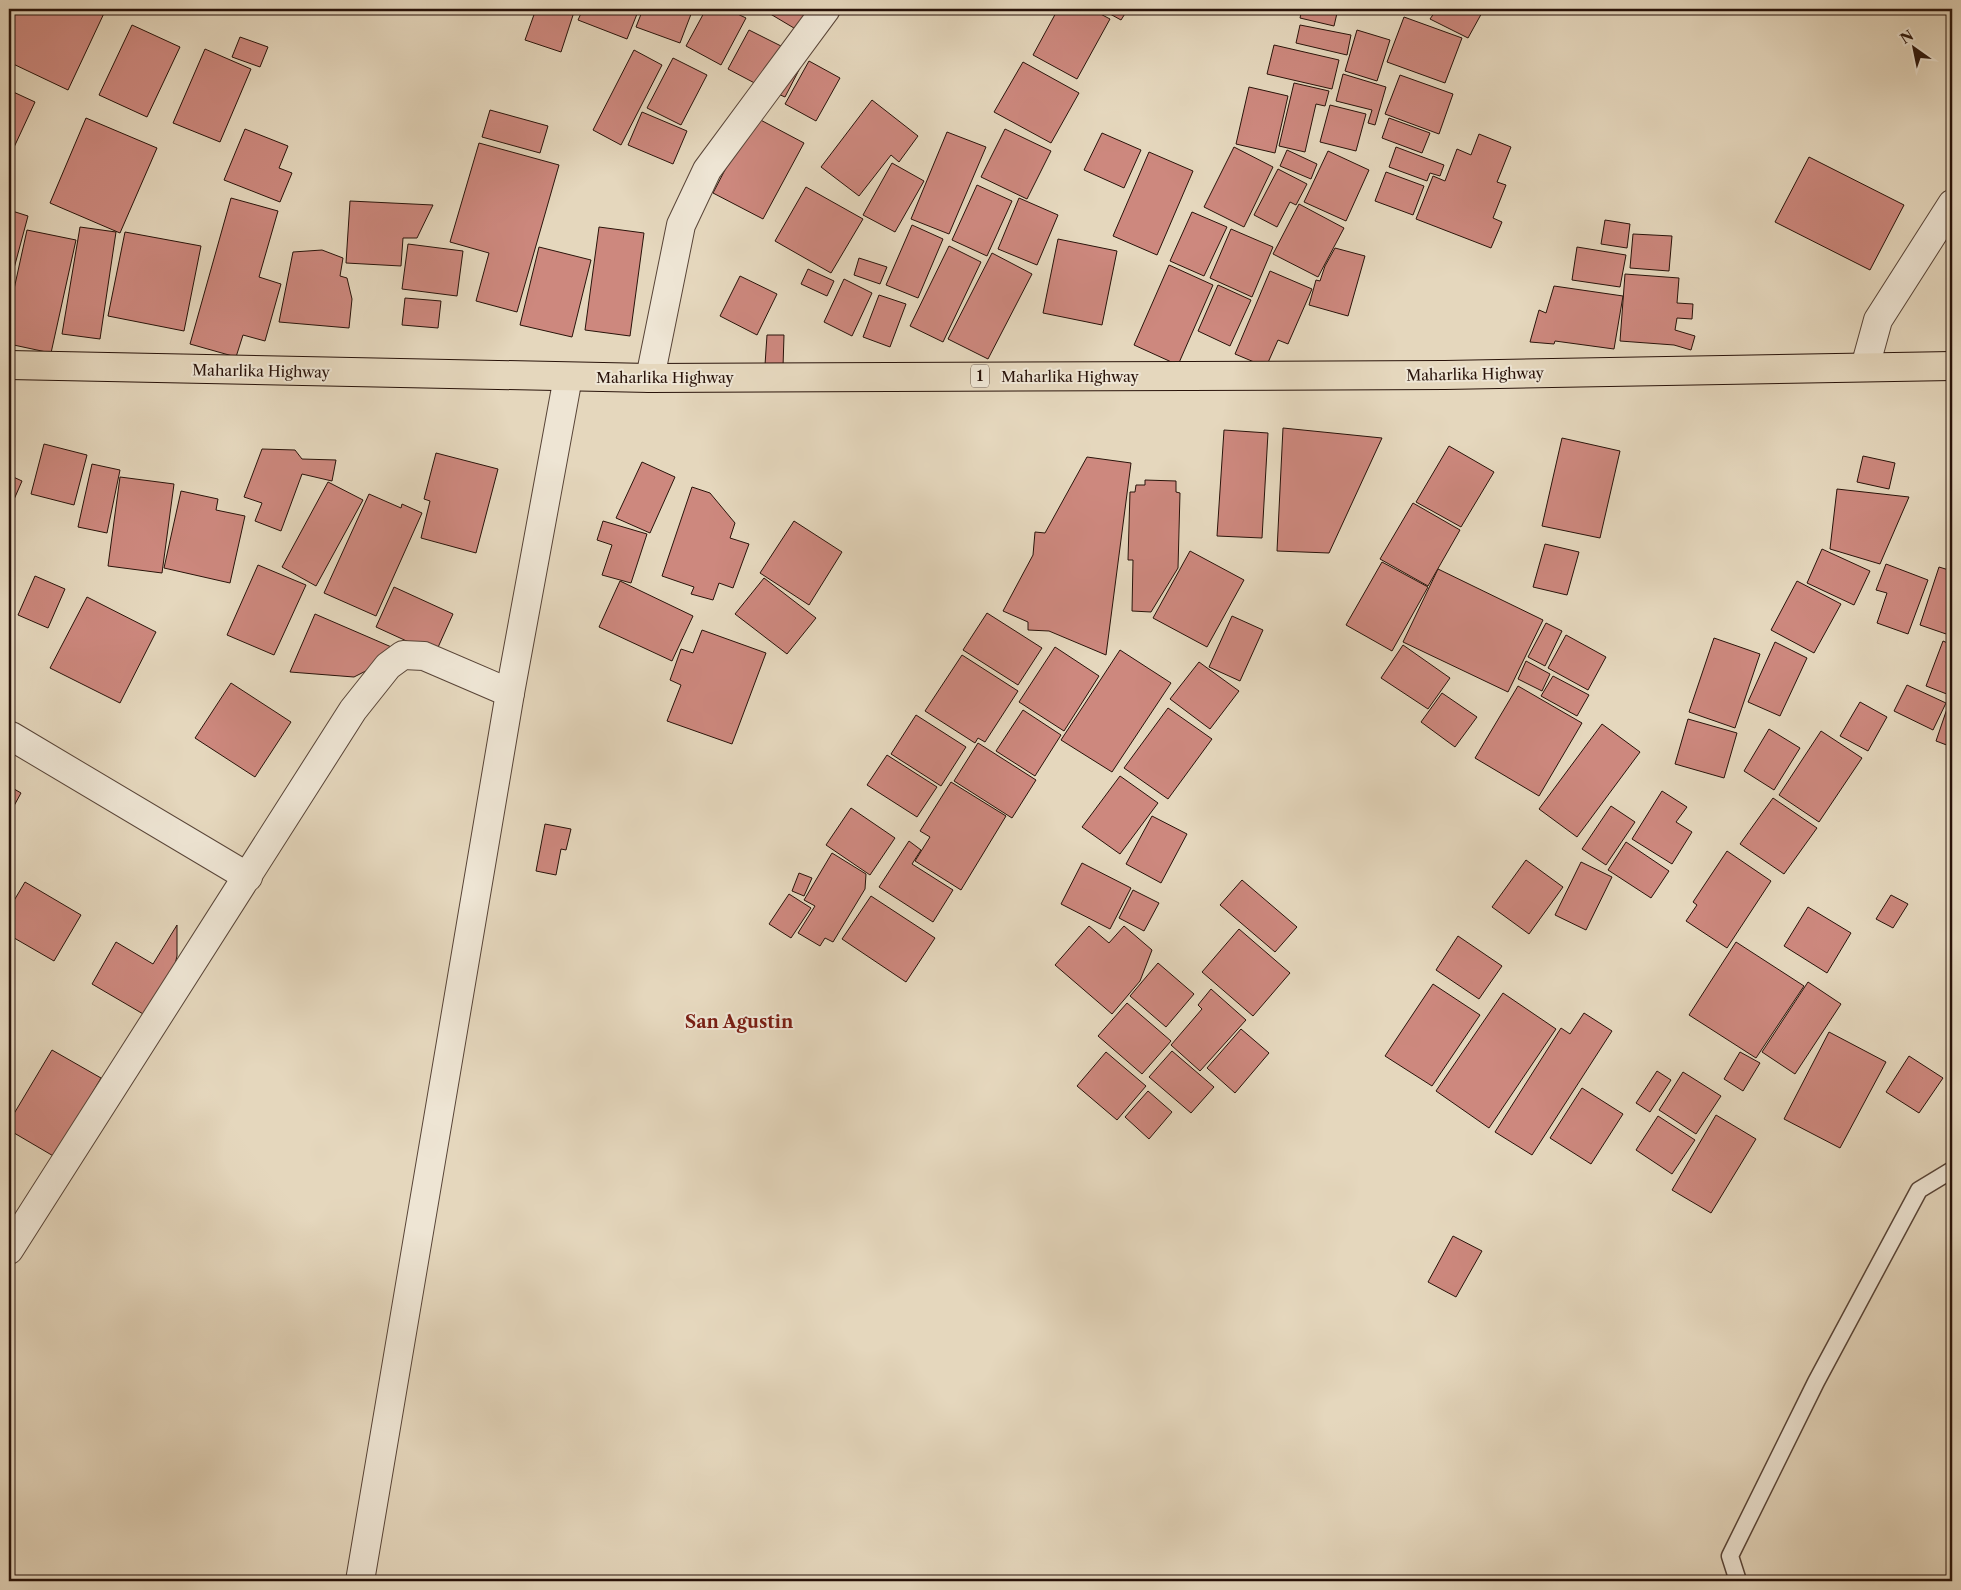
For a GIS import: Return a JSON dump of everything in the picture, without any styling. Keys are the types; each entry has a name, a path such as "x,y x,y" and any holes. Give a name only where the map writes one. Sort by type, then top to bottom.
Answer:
{"highway":[{"name":"Maharlika Highway","path":"9,365 650,378 1435,375 1952,366"}],"street":[{"path":"650,378 681,225 707,170 826,9"},
{"path":"1865,367 1878,320 1952,204"},
{"path":"360,1581 510,693 568,377"},
{"path":"9,1250 353,710 388,666 403,655 424,656 510,693"},
{"path":"11,736 248,877"}],"lane":[{"path":"1738,1581 1730,1556 1816,1382 1919,1190 1952,1170"}],"building":[{"path":"9,9 106,9 68,90 9,62"},
{"path":"536,9 575,9 561,52 525,40"},
{"path":"583,9 639,9 627,39 578,20"},
{"path":"643,9 693,9 680,43 636,27"},
{"path":"706,9 727,9 746,18 721,65 686,46"},
{"path":"762,9 819,9 804,34"},
{"path":"1058,9 1091,9 1110,19 1077,79 1033,55"},
{"path":"1101,9 1128,9 1121,20"},
{"path":"1302,9 1338,9 1334,26 1300,18"},
{"path":"1437,9 1484,9 1468,38 1430,19"},
{"path":"1404,17 1462,38 1445,83 1387,62"},
{"path":"132,25 180,47 147,117 99,95"},
{"path":"1300,25 1351,35 1347,55 1296,43"},
{"path":"749,30 785,48 764,88 728,69"},
{"path":"1357,30 1390,40 1377,81 1345,71"},
{"path":"240,37 268,47 260,67 232,57"},
{"path":"1274,45 1339,60 1332,89 1267,74"},
{"path":"205,49 251,69 220,142 173,123"},
{"path":"634,50 662,65 621,145 593,130"},
{"path":"673,58 707,75 681,125 647,108"},
{"path":"784,61 800,68 785,97 769,90"},
{"path":"809,61 840,78 816,121 785,104"},
{"path":"1023,62 1079,93 1051,143 994,112"},
{"path":"1343,74 1386,87 1375,125 1368,123 1372,110 1336,101"},
{"path":"1400,75 1453,94 1439,134 1385,114"},
{"path":"1294,83 1329,91 1325,106 1316,104 1305,152 1279,146"},
{"path":"1249,87 1288,96 1275,153 1236,144"},
{"path":"9,90 35,102 9,158"},
{"path":"872,100 918,136 899,162 891,155 859,196 821,167"},
{"path":"1330,105 1366,114 1356,151 1320,142"},
{"path":"490,110 548,126 540,153 482,137"},
{"path":"642,112 687,131 673,164 628,145"},
{"path":"753,116 804,143 763,219 713,193"},
{"path":"86,118 157,148 120,233 50,203"},
{"path":"1389,118 1430,133 1422,153 1382,138"},
{"path":"245,129 288,146 279,168 292,173 280,202 224,180"},
{"path":"1005,129 1051,151 1027,199 981,177"},
{"path":"947,132 986,147 949,234 911,219"},
{"path":"1102,133 1141,150 1124,188 1084,170"},
{"path":"1479,134 1511,147 1497,182 1506,185 1493,218 1502,222 1491,248 1416,219 1433,176 1445,181 1457,149 1471,155"},
{"path":"479,143 559,165 517,312 476,301 489,253 450,242"},
{"path":"1234,147 1273,167 1244,227 1204,207"},
{"path":"1396,147 1444,165 1440,176 1430,173 1427,181 1389,167"},
{"path":"1287,150 1317,164 1311,179 1280,166"},
{"path":"1328,151 1369,170 1346,221 1304,202"},
{"path":"1149,152 1193,171 1157,255 1113,236"},
{"path":"1809,157 1904,205 1870,270 1775,222"},
{"path":"892,163 924,181 895,232 863,215"},
{"path":"1278,169 1307,184 1296,205 1290,202 1277,227 1254,215"},
{"path":"1386,172 1424,186 1413,215 1375,201"},
{"path":"977,185 1012,201 987,256 952,240"},
{"path":"806,187 863,219 831,273 775,241"},
{"path":"231,198 278,211 259,277 281,284 265,341 243,335 236,357 190,344"},
{"path":"1019,198 1058,215 1037,265 998,249"},
{"path":"350,201 433,205 417,238 403,238 401,266 346,263"},
{"path":"1299,204 1344,228 1318,277 1273,254"},
{"path":"9,210 28,216 9,287"},
{"path":"1192,212 1227,227 1204,276 1170,261"},
{"path":"1605,220 1630,224 1627,248 1601,244"},
{"path":"912,225 943,239 918,298 886,285"},
{"path":"80,227 116,232 100,339 62,334"},
{"path":"599,227 644,233 630,336 585,330"},
{"path":"1231,229 1273,247 1252,297 1210,278"},
{"path":"27,230 76,240 51,353 9,344 9,312"},
{"path":"125,232 201,246 184,331 108,316"},
{"path":"1633,234 1672,236 1669,271 1630,268"},
{"path":"1058,239 1117,251 1102,325 1043,313"},
{"path":"408,244 463,251 457,296 402,289"},
{"path":"949,246 981,262 943,342 910,326"},
{"path":"539,247 591,260 572,337 520,325"},
{"path":"1577,247 1626,255 1620,287 1572,280"},
{"path":"1335,248 1365,256 1348,316 1309,305 1316,280 1320,281 1325,266"},
{"path":"322,250 343,258 340,276 347,278 352,299 349,328 279,322 293,252"},
{"path":"992,253 1032,274 988,359 948,339"},
{"path":"859,258 887,267 880,284 854,275"},
{"path":"1169,265 1213,285 1178,365 1134,345"},
{"path":"808,269 834,281 827,296 801,284"},
{"path":"1270,271 1312,289 1288,344 1278,340 1266,367 1235,354"},
{"path":"1625,274 1679,278 1677,303 1693,304 1692,319 1677,318 1675,330 1695,336 1691,350 1674,345 1620,341"},
{"path":"740,276 777,294 757,335 720,316"},
{"path":"844,279 872,293 852,336 824,322"},
{"path":"1218,285 1251,300 1230,346 1198,331"},
{"path":"1554,286 1623,296 1614,349 1555,341 1554,344 1530,342 1539,310 1546,313"},
{"path":"879,295 906,304 890,347 863,337"},
{"path":"405,298 441,301 438,328 402,325"},
{"path":"767,335 784,335 783,367 765,365"},
{"path":"1283,428 1382,438 1329,553 1277,551"},
{"path":"1224,430 1268,433 1262,538 1217,536"},
{"path":"1562,438 1620,451 1600,538 1542,526"},
{"path":"44,444 87,455 74,505 31,494"},
{"path":"1449,446 1494,472 1461,527 1416,502"},
{"path":"262,449 295,450 302,459 336,460 332,481 302,474 281,531 255,521 262,503 244,497"},
{"path":"436,453 498,469 476,553 421,538 430,501 424,499"},
{"path":"1863,456 1895,463 1889,489 1857,482"},
{"path":"1087,457 1131,463 1106,655 1049,631 1028,630 1028,622 1003,611 1033,555 1035,532 1045,533"},
{"path":"642,462 675,477 650,533 616,518"},
{"path":"92,464 120,470 107,533 78,527"},
{"path":"9,475 22,481 9,511"},
{"path":"120,477 174,484 162,573 108,566"},
{"path":"1145,480 1176,481 1176,492 1180,493 1178,568 1151,612 1132,611 1133,560 1128,560 1130,492 1135,492 1136,485 1145,485"},
{"path":"328,482 363,500 316,586 282,567"},
{"path":"692,487 710,493 735,523 730,538 749,544 733,588 719,583 713,600 691,594 694,587 662,576"},
{"path":"1837,489 1909,497 1880,564 1830,549"},
{"path":"181,491 218,499 216,510 245,516 230,583 164,568"},
{"path":"369,494 401,508 402,504 422,513 376,616 324,593"},
{"path":"1413,503 1460,530 1428,586 1380,559"},
{"path":"603,521 647,534 631,583 602,575 612,545 597,540"},
{"path":"794,521 842,552 809,605 760,573"},
{"path":"1545,544 1579,552 1567,595 1533,587"},
{"path":"1822,549 1870,571 1854,605 1807,583"},
{"path":"1190,551 1244,580 1207,647 1153,618"},
{"path":"1382,562 1428,587 1392,651 1346,625"},
{"path":"1886,564 1928,580 1908,634 1877,623 1887,593 1876,590"},
{"path":"258,565 306,585 274,655 227,635"},
{"path":"1939,567 1952,571 1952,636 1920,625"},
{"path":"1438,569 1543,620 1508,692 1403,642"},
{"path":"35,576 65,589 48,628 18,615"},
{"path":"764,578 816,618 787,654 735,614"},
{"path":"620,581 693,616 672,661 599,627"},
{"path":"1797,581 1841,604 1814,653 1771,630"},
{"path":"394,587 453,614 435,654 376,627"},
{"path":"87,597 156,632 120,703 50,668"},
{"path":"987,613 1042,648 1018,685 963,650"},
{"path":"315,614 403,652 354,677 290,672"},
{"path":"1232,616 1263,630 1240,681 1209,667"},
{"path":"1546,623 1562,631 1545,666 1528,657"},
{"path":"702,630 766,653 732,744 667,721 681,685 670,680 681,649 693,653"},
{"path":"1566,635 1606,657 1588,690 1548,668"},
{"path":"1714,638 1760,654 1735,728 1689,712"},
{"path":"1943,641 1952,645 1952,696 1926,686"},
{"path":"1775,642 1807,658 1780,716 1748,702"},
{"path":"1403,645 1450,678 1428,709 1381,678"},
{"path":"1055,647 1099,676 1064,731 1019,702"},
{"path":"1120,650 1171,683 1112,772 1061,740"},
{"path":"962,655 1018,691 985,742 978,738 975,743 925,711"},
{"path":"1526,661 1550,674 1542,691 1518,679"},
{"path":"1199,662 1239,691 1210,729 1170,699"},
{"path":"1553,676 1589,695 1577,716 1541,696"},
{"path":"231,683 291,722 255,777 195,738"},
{"path":"1907,685 1946,703 1933,730 1894,711"},
{"path":"1518,686 1582,723 1539,796 1475,758"},
{"path":"1442,693 1477,717 1455,747 1421,722"},
{"path":"1950,700 1952,701 1952,747 1936,741"},
{"path":"1860,702 1887,717 1868,751 1840,736"},
{"path":"1168,708 1212,739 1168,799 1124,768"},
{"path":"1023,710 1061,735 1035,776 996,751"},
{"path":"916,715 966,747 941,786 891,754"},
{"path":"1688,719 1737,733 1724,778 1675,764"},
{"path":"1602,724 1640,752 1577,837 1539,809"},
{"path":"1769,729 1800,748 1774,790 1744,771"},
{"path":"1821,731 1862,758 1819,822 1779,795"},
{"path":"978,743 1036,780 1012,818 954,781"},
{"path":"887,755 937,787 917,817 867,785"},
{"path":"1120,776 1158,803 1120,854 1082,827"},
{"path":"951,782 1006,816 961,890 915,861 930,837 920,831"},
{"path":"9,786 21,793 9,815"},
{"path":"1662,791 1687,807 1676,822 1692,832 1672,864 1632,839"},
{"path":"1773,798 1817,828 1784,874 1740,844"},
{"path":"1611,806 1635,822 1606,865 1582,849"},
{"path":"851,808 895,838 870,875 826,845"},
{"path":"1152,816 1187,834 1161,883 1126,864"},
{"path":"545,824 571,829 566,850 561,849 556,875 536,871"},
{"path":"909,841 921,850 912,864 953,890 933,922 879,887"},
{"path":"1626,842 1669,871 1651,898 1608,870"},
{"path":"1727,851 1771,881 1727,948 1686,921 1697,905 1693,902"},
{"path":"832,853 866,874 865,889 833,942 825,938 820,946 798,933 815,906 804,900"},
{"path":"1526,860 1563,887 1529,934 1492,907"},
{"path":"1581,862 1612,877 1586,930 1555,915"},
{"path":"1082,863 1131,888 1110,929 1061,904"},
{"path":"799,873 812,878 804,896 792,891"},
{"path":"1242,880 1297,927 1275,952 1220,905"},
{"path":"25,882 81,915 54,961 9,935 9,909"},
{"path":"1133,890 1159,903 1144,931 1119,918"},
{"path":"789,894 811,908 791,938 769,924"},
{"path":"1891,895 1908,904 1893,928 1876,919"},
{"path":"871,896 935,938 906,982 842,939"},
{"path":"1808,907 1851,933 1827,973 1784,946"},
{"path":"177,925 177,956 172,977 150,1018 92,984 116,942 153,964"},
{"path":"1089,926 1109,943 1124,926 1152,950 1140,981 1112,1014 1055,965"},
{"path":"1239,929 1290,973 1253,1016 1202,972"},
{"path":"1458,936 1502,966 1479,999 1436,970"},
{"path":"1736,942 1804,986 1756,1058 1689,1015"},
{"path":"1158,963 1194,994 1166,1027 1130,996"},
{"path":"1808,982 1841,1004 1795,1074 1762,1052"},
{"path":"1433,984 1480,1015 1432,1086 1385,1056"},
{"path":"1211,989 1246,1020 1200,1071 1171,1045 1202,1009 1198,1005"},
{"path":"1503,993 1556,1029 1489,1128 1436,1091"},
{"path":"1127,1003 1171,1041 1142,1074 1098,1036"},
{"path":"1584,1013 1612,1031 1532,1155 1495,1132 1561,1028 1570,1034"},
{"path":"1241,1029 1269,1053 1235,1093 1207,1068"},
{"path":"1829,1032 1886,1062 1840,1148 1784,1119"},
{"path":"52,1050 101,1078 55,1157 9,1130 9,1122"},
{"path":"1172,1051 1214,1087 1191,1113 1149,1077"},
{"path":"1106,1052 1146,1086 1117,1120 1077,1086"},
{"path":"1740,1052 1760,1063 1743,1091 1724,1079"},
{"path":"1909,1056 1943,1078 1919,1113 1886,1092"},
{"path":"1657,1071 1671,1080 1650,1112 1636,1103"},
{"path":"1683,1072 1721,1096 1696,1134 1659,1110"},
{"path":"1582,1088 1623,1114 1591,1164 1550,1138"},
{"path":"1148,1091 1172,1112 1149,1139 1125,1117"},
{"path":"1716,1115 1756,1139 1711,1213 1672,1190"},
{"path":"1658,1116 1695,1140 1672,1174 1636,1150"},
{"path":"1453,1236 1482,1251 1456,1297 1428,1282"}],"district":[{"name":"San Agustin","path":"739,1022"}]}
